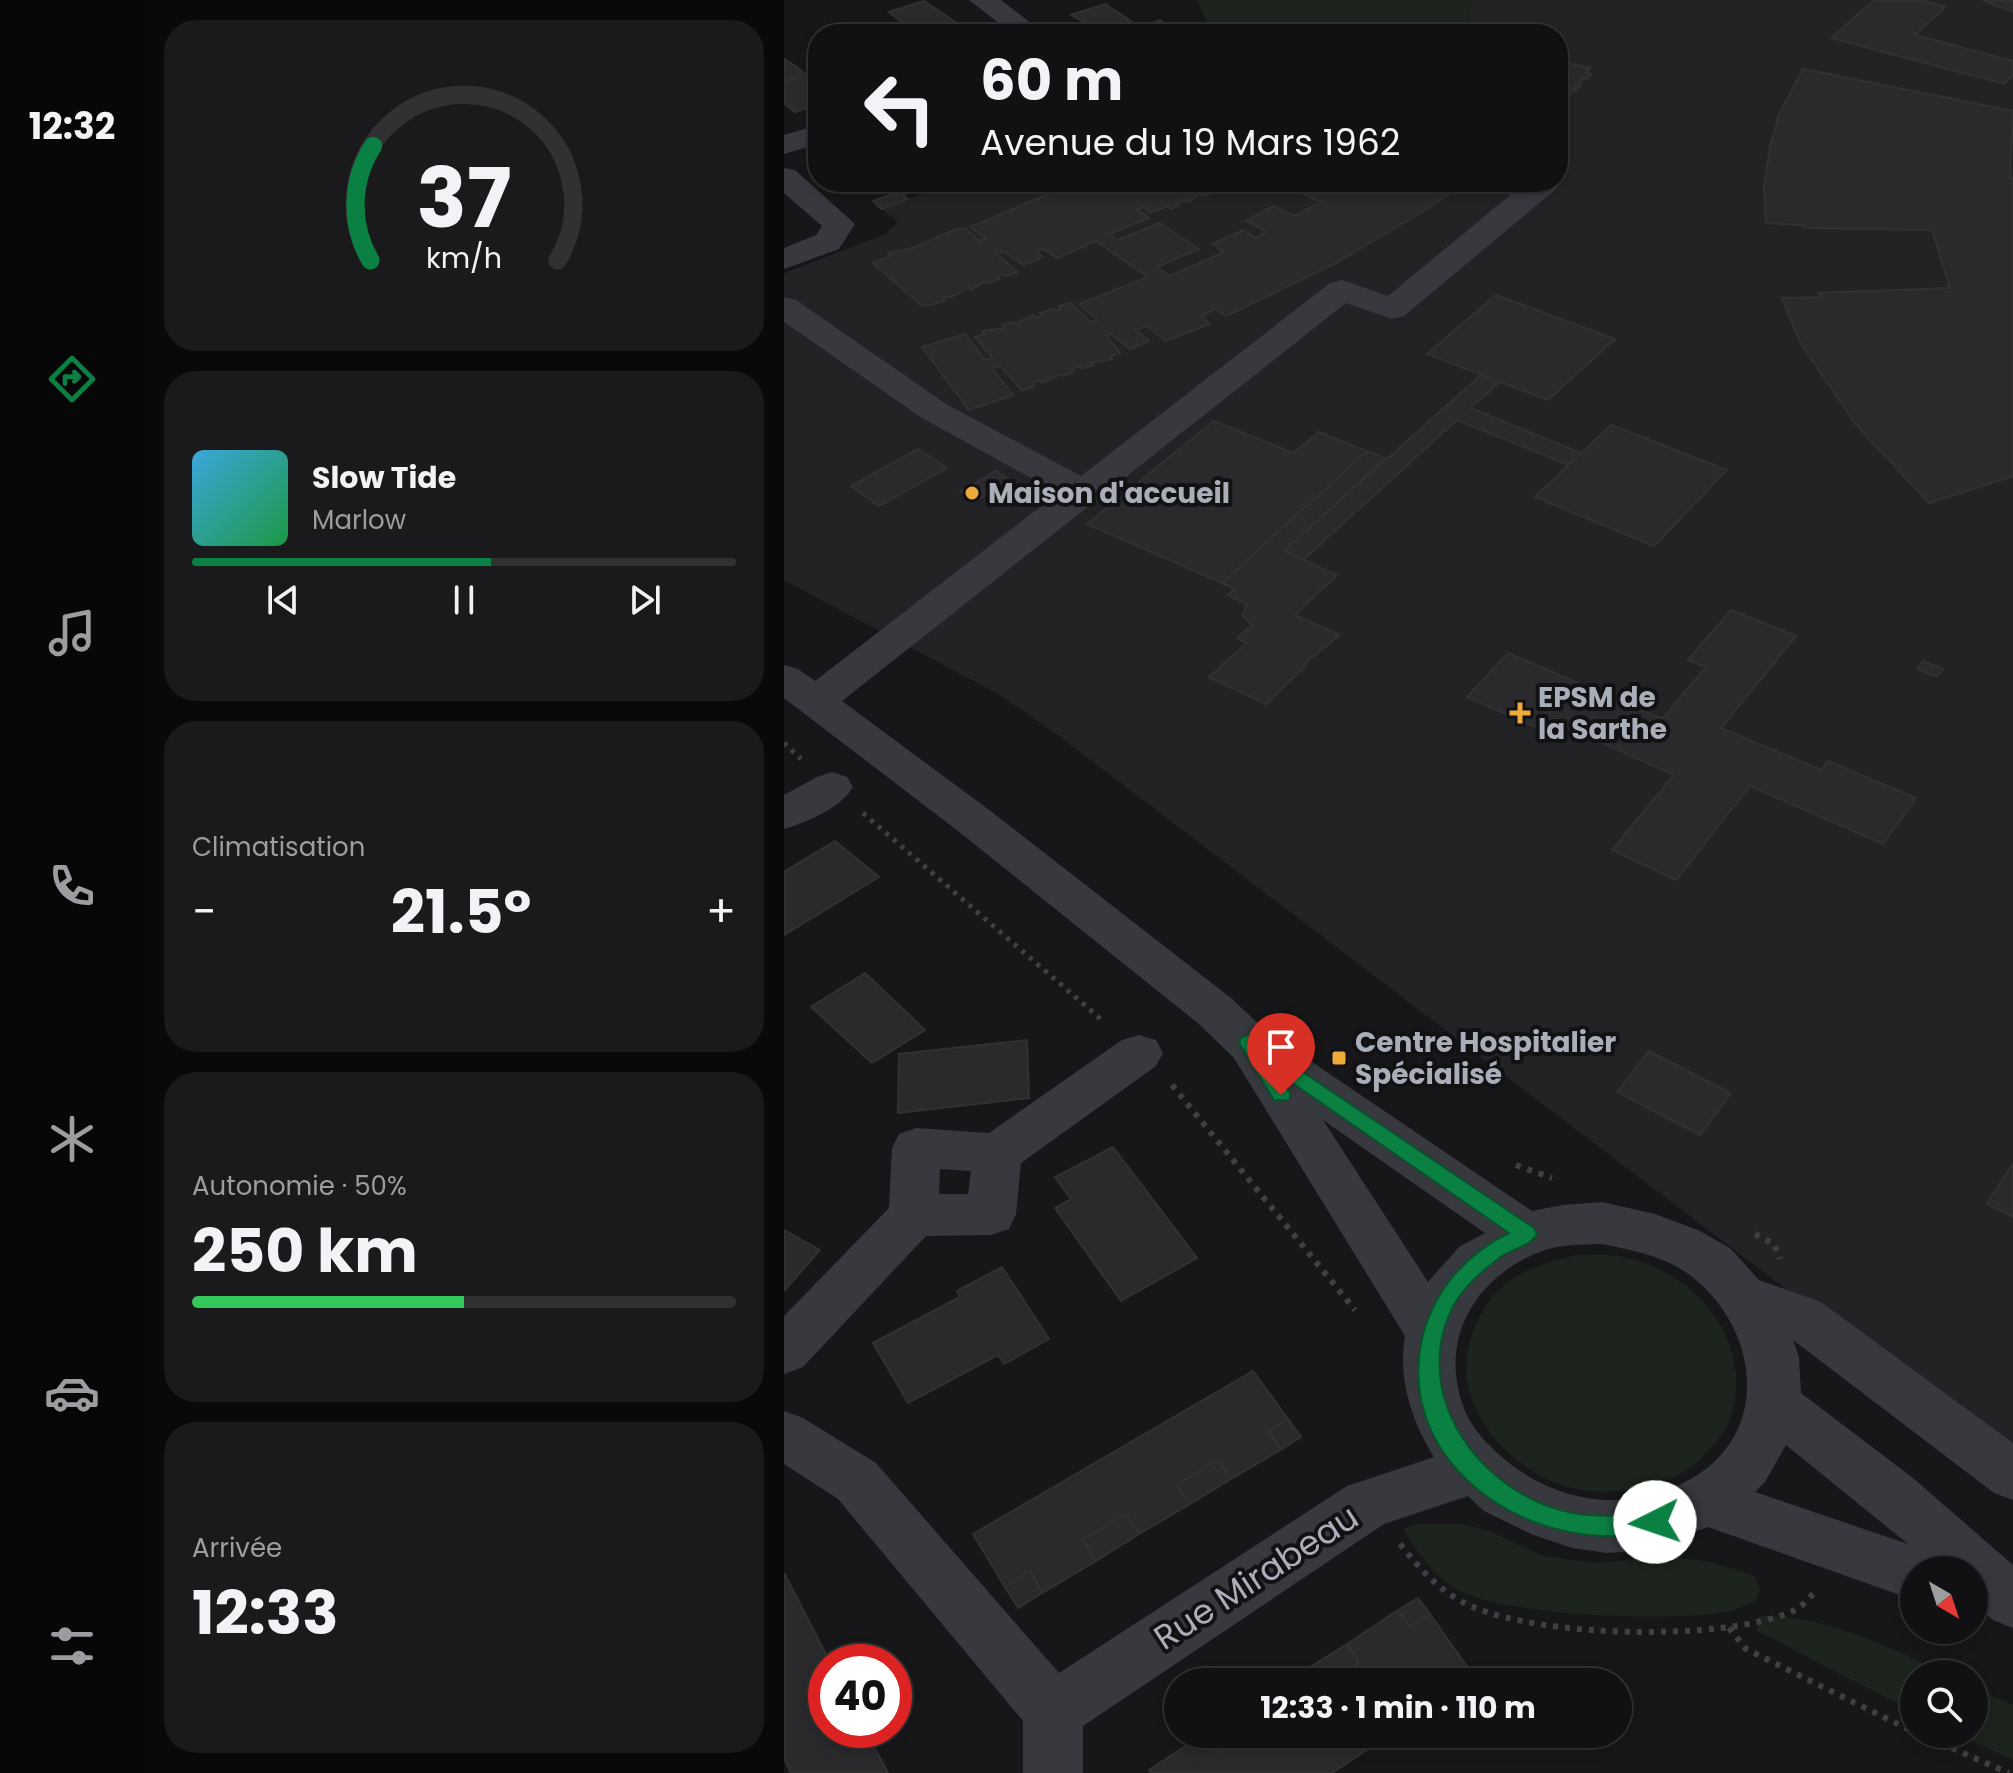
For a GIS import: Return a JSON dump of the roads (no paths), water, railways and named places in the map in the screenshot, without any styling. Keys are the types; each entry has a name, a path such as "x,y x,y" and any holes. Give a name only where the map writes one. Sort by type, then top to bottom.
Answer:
{"street":[{"path":"983,0 1017,24"},
{"path":"784,145 808,137"},
{"path":"784,177 839,224 828,242 784,259"},
{"path":"1526,1234 1248,1043 1215,1011 973,820 799,690 1083,492 1342,290 1392,309 1533,192"},
{"path":"784,307 934,411 1083,492"},
{"path":"784,814 832,787"},
{"path":"1248,1043 1432,1333"},
{"path":"784,1351 914,1215 916,1148 997,1153 1139,1053"},
{"path":"914,1215 991,1214 997,1153"},
{"path":"1602,1223 1658,1234 1707,1259 1747,1298 1772,1351 1774,1404 1765,1436 1744,1470 1708,1502 1672,1519 1637,1526 1573,1524 1522,1507 1472,1470 1448,1438 1437,1414 1429,1386 1432,1333 1448,1297 1465,1274 1496,1249 1526,1234 1563,1225 1602,1223"},
{"path":"1747,1298 1803,1318 2013,1475"},
{"path":"1774,1404 1893,1496 2013,1601"},
{"path":"784,1435 857,1481 1053,1711 1053,1773"},
{"name":"Rue Mirabeau","path":"1053,1711 1367,1504 1472,1470"},
{"path":"1708,1502 1900,1568"},
{"path":"1988,1599 2013,1608"}],"place":[{"name":"Maison d'accueil","path":"972,493"},
{"name":"EPSM de la Sarthe","path":"1520,713"},
{"name":"Centre Hospitalier Spécialisé","path":"1339,1058"}]}
